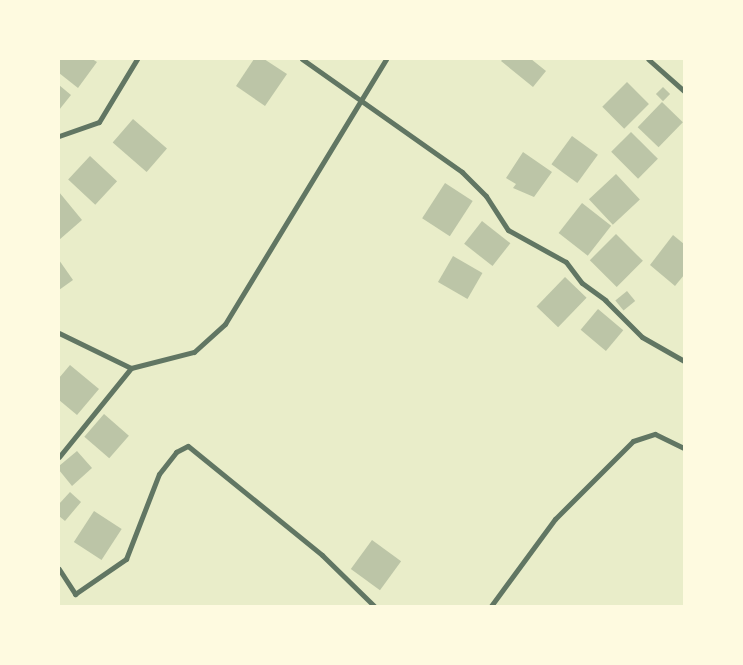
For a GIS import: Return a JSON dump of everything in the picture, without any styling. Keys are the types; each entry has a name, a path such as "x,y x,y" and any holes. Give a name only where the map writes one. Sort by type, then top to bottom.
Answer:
{"street":[{"path":"59,136 99,122 137,59"},
{"path":"302,59 462,172 486,196 508,230 566,262 582,283 605,300 642,337 684,361"},
{"path":"59,457 132,368 194,352 225,324 386,59"},
{"path":"648,59 684,91"},
{"path":"59,333 132,368"},
{"path":"491,606 555,519 633,441 655,434 684,448"},
{"path":"59,569 75,594 126,559 159,474 176,452 188,446 322,556 374,606"}],"building":[{"path":"59,59 92,59 97,62 78,88 59,73"},
{"path":"254,59 264,59 287,74 265,106 236,86"},
{"path":"503,59 531,59 546,71 533,87 501,61"},
{"path":"627,82 649,104 624,129 602,107"},
{"path":"59,85 71,95 59,110"},
{"path":"663,87 670,94 663,101 656,94"},
{"path":"662,102 683,122 659,147 638,127"},
{"path":"133,119 167,149 147,172 113,142"},
{"path":"631,132 658,159 638,179 611,152"},
{"path":"572,136 598,155 577,183 551,164"},
{"path":"523,152 552,172 534,197 513,188 516,184 506,178"},
{"path":"90,156 117,181 95,205 68,179"},
{"path":"616,174 640,200 613,225 589,199"},
{"path":"445,183 473,201 450,236 422,218"},
{"path":"59,192 82,220 59,240"},
{"path":"582,203 611,226 588,256 559,233"},
{"path":"482,221 510,243 493,266 464,244"},
{"path":"616,234 643,261 617,287 590,260"},
{"path":"673,235 684,244 684,275 675,286 650,265"},
{"path":"453,256 482,273 467,299 438,282"},
{"path":"59,260 73,280 59,290"},
{"path":"565,277 587,298 558,327 537,306"},
{"path":"627,291 635,301 624,311 615,300"},
{"path":"598,309 623,330 606,351 581,330"},
{"path":"70,365 99,389 77,415 59,400 59,378"},
{"path":"104,414 129,436 109,458 84,437"},
{"path":"77,451 92,468 72,486 59,470 59,466"},
{"path":"70,492 81,502 65,521 59,516 59,504"},
{"path":"94,511 122,529 102,560 74,542"},
{"path":"372,540 401,561 380,590 351,569"}]}
